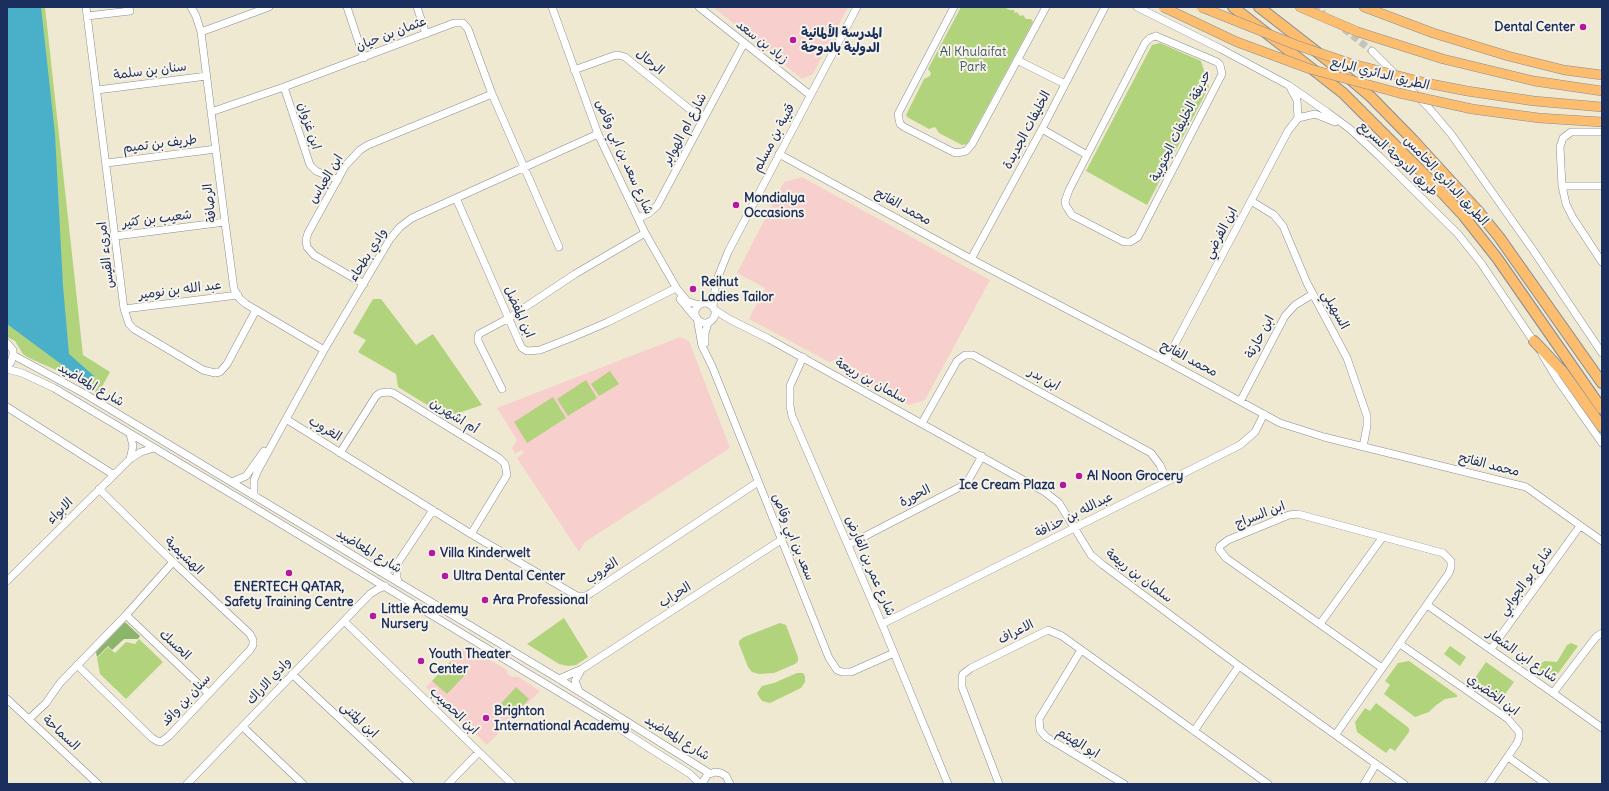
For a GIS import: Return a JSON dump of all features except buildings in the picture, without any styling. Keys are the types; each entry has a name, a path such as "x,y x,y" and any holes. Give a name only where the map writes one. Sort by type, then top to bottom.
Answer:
{"highway":[{"name":"الطريق الدائري الخامس","path":"1233,7 1343,93 1442,191 1497,258 1602,409"},
{"name":"الطريق الدائري الخامس","path":"1259,7 1331,63 1371,97 1428,156 1478,211 1499,237 1602,383"},
{"path":"1534,341 1563,372 1602,427"}],"main road":[{"name":"الطريق الدائري الرابع","path":"1163,7 1231,39 1310,69 1391,92 1472,109 1539,118 1602,122"},
{"name":"الطريق الدائري الرابع","path":"1201,7 1296,45 1349,63 1426,83 1534,101 1602,107"},
{"path":"1300,7 1358,32 1443,59 1534,81 1602,91"},
{"path":"1364,7 1433,34 1508,56 1551,67 1602,75"}],"street":[{"name":"امرىء القيس","path":"86,7 124,309 129,324 134,329 203,370 210,373 215,373 220,372 227,364 256,310"},
{"name":"الرصافة","path":"191,7 196,16 201,32 232,281 238,295 246,304 324,350"},
{"path":"201,32 269,7"},
{"path":"347,7 364,58"},
{"path":"417,7 426,34"},
{"name":"شارع سعد بن ابي وقاص","path":"552,7 598,134 645,233 676,288 680,299 696,318"},
{"name":"زياد بن سعد","path":"699,7 810,95"},
{"name":"قتيبة بن مسلم","path":"700,304 716,282 728,252 858,7"},
{"path":"954,7 900,109 898,119 900,124 957,153 966,151 972,144 1046,7"},
{"name":"طريق الدوحة السريع","path":"1137,7 1221,49 1288,85 1350,129 1380,156 1458,234 1481,263 1534,341 1557,379 1602,443"},
{"name":"الخليفات الجديدة","path":"971,259 1106,8"},
{"path":"87,16 130,11"},
{"name":"عثمان بن حيان","path":"211,112 364,58 454,23 463,23 466,25 492,94 559,247"},
{"name":"حديقة الخليفات الجنوبية","path":"1160,36 1213,59 1220,65 1222,74 1212,95 1152,212 1138,237 1134,240 1130,242 1122,241 1072,215 1068,211 1065,201 1066,195 1087,155 1145,43 1150,38 1160,36"},
{"name":"شارع ام الهوابر","path":"639,218 649,213 657,206 744,43"},
{"path":"1372,51 1429,108 1451,134 1529,244 1602,353"},
{"name":"الرحال","path":"574,70 613,56 618,55 625,57 703,120"},
{"path":"1017,60 1065,84"},
{"name":"سنان بن سلمة","path":"97,90 207,76"},
{"path":"1288,85 1297,100 1299,112 1298,118 1315,114 1323,116 1350,129"},
{"name":"ابن غزوان","path":"284,87 310,165 316,171 338,180"},
{"name":"ابن العباس","path":"364,284 314,255 307,247 306,240 308,233 351,158 368,145 492,94"},
{"name":"ابن الفرضي","path":"1166,361 1288,131 1298,118"},
{"path":"1042,129 1087,155"},
{"path":"1602,132 1571,132 1563,138 1560,147 1562,186 1566,204 1573,218 1602,262"},
{"name":"وادي بطحاء","path":"254,495 253,485 256,475 285,421 324,350 390,239 400,227 412,218 598,134"},
{"name":"طريف بن تميم","path":"106,163 216,149"},
{"name":"محمد الفاتح","path":"779,154 971,259 1241,400 1280,423 1363,447 1526,487 1602,541"},
{"path":"1562,186 1602,186"},
{"name":"ابن المفضل","path":"456,198 508,318 522,348 527,351 534,352 573,337 608,322 676,288"},
{"name":"السهيلي","path":"1251,201 1274,215 1283,226 1302,272 1344,352 1364,406 1367,426 1363,447"},
{"name":"شعيب بن كثير","path":"116,236 224,222"},
{"path":"502,388 478,337 480,333 508,318 575,274 645,233"},
{"name":"قتيبة بن مسلم","path":"714,308 716,282"},
{"name":"شارع سعد بن ابي وقاص","path":"676,288 687,301 700,304"},
{"name":"ابن حارثة","path":"1241,400 1285,316 1295,306 1313,294"},
{"name":"عبد الله بن نومير","path":"124,309 238,295"},
{"path":"708,303 714,308 715,316 710,322 704,336 706,353 701,343 695,310 700,304 708,303"},
{"name":"سلمان بن ربيعة","path":"714,308 737,323 803,357 1052,496 1059,502 1091,555 1103,565 1239,666 1404,784"},
{"path":"696,318 702,322 710,322"},
{"name":"سلمان بن ربيعة","path":"710,322 737,323"},
{"path":"7,343 10,346 13,355 7,368"},
{"name":"سعد بن ابي وقاص","path":"706,353 829,658 837,670 842,672 851,672 894,653"},
{"name":"شارع المعاضيد","path":"13,355 67,384 254,495 559,679 710,773 715,772 724,774 728,778 730,784"},
{"name":"ابن بدر","path":"922,423 957,361 965,355 973,355 1151,453 1157,460 1167,481"},
{"name":"شارع عمر بن الفارض","path":"803,357 790,386 790,406 792,416 882,624 948,784"},
{"name":"شارع المعاضيد","path":"7,368 42,381 386,586 615,726 690,774 701,784"},
{"name":"أم اشهرين","path":"340,453 376,396 380,393 388,392 393,393 499,458 505,464 507,475 471,534"},
{"path":"7,407 114,475"},
{"name":"عبدالله بن حذافة","path":"882,624 1240,445 1255,432 1264,414"},
{"name":"وادي بطحاء","path":"232,482 242,478 250,472 276,431 285,421"},
{"name":"الغروب","path":"285,421 574,595 586,596 758,482"},
{"path":"130,434 133,446 130,459"},
{"name":"الابواء","path":"7,581 130,459 142,452 154,448"},
{"name":"الحورة","path":"848,545 960,487 969,479 982,456"},
{"name":"الهشيمية","path":"99,489 173,562 250,634 253,640"},
{"path":"381,572 387,571 397,564 433,510"},
{"name":"ابن السراج","path":"1336,734 1449,574 1452,567 1451,561 1442,553 1382,538 1298,514 1289,515 1228,540 1220,546 1219,549 1226,558 1382,668"},
{"name":"شارع بو الجوابي","path":"1491,650 1580,526"},
{"path":"1320,624 1382,538"},
{"name":"الحراب","path":"559,679 582,669 781,540"},
{"path":"28,719 46,703 60,683 126,615 173,562"},
{"path":"397,564 397,578 399,583"},
{"path":"367,576 370,594"},
{"name":"وادي الاراك","path":"187,784 370,594 386,586"},
{"name":"شارع ابن الشعار","path":"1427,605 1602,728"},
{"name":"الحسك","path":"126,615 208,693"},
{"name":"ابن الحصيب","path":"344,621 512,784"},
{"name":"الاعراف","path":"999,784 962,688 961,680 963,674 971,668 1048,630 1056,632 1268,784"},
{"path":"1553,693 1596,638 1602,633"},
{"name":"سنان بن واقد","path":"77,665 152,738 157,741 165,740 250,650 253,640"},
{"name":"ابن الخضري","path":"1400,644 1508,719 1519,732 1519,738 1508,758 1489,784"},
{"name":"ابو الهيثم","path":"1081,650 1039,719 1040,730 1046,737 1124,784"},
{"path":"1194,731 1239,666"},
{"path":"578,691 575,681 578,673 582,669"},
{"name":"ابن المثنى","path":"292,674 410,784"},
{"name":"السماحة","path":"7,699 98,784"},
{"path":"243,727 303,784"},
{"path":"448,784 479,752"},
{"path":"1508,758 1546,784"},
{"path":"1364,784 1376,764"},
{"path":"701,784 704,777 710,773"},
{"path":"193,778 199,784"}],"shaded area":[{"name":"المدرسة الألمانية الدولية بالدوحة","path":"713,7 848,7 813,74 802,79"},
{"path":"802,177 990,280 925,400 909,405 856,377 859,371 837,359 829,362 749,319 765,288 737,273 784,182"},
{"path":"680,337 689,341 730,448 585,542 579,552 517,458 524,453 521,450 515,454 512,448 517,440 497,408"},
{"name":"Brighton International Academy","path":"465,646 507,670 507,674 513,677 517,676 540,691 487,745 426,687"}],"green space":[{"path":"7,7 45,7 83,355 110,372 98,394 58,371 29,358 23,354 15,341 7,337"},
{"name":"Al Khulaifat Park","path":"961,7 1003,7 1014,10 1015,13 1017,12 1020,16 1023,15 1026,19 1031,19 1033,22 967,144 962,145 939,133 935,127 929,129 906,115 924,79 930,76 931,73 928,69"},
{"path":"1160,43 1201,61 1209,87 1147,205 1086,171 1152,45"},
{"path":"373,299 381,299 416,345 433,334 482,405 447,417 398,387 396,374 358,352 366,340 353,333"},
{"path":"610,371 619,384 599,396 591,384"},
{"path":"586,380 597,398 568,416 557,399"},
{"path":"553,397 566,418 527,443 514,422"},
{"path":"564,618 588,657 576,665 568,666 559,664 527,644"},
{"path":"125,622 140,636 138,639 124,639 112,650 108,646 97,657 96,652"},
{"path":"780,623 786,625 798,657 798,661 795,664 774,673 759,674 752,672 748,667 739,641 744,637"},
{"path":"139,639 163,662 126,699 100,674 97,658 108,647 115,653 126,642 135,644"},
{"path":"1571,643 1578,646 1556,676 1548,677 1535,668 1545,661 1557,662 1567,645"},
{"path":"1450,646 1466,657 1460,666 1444,654"},
{"path":"1409,661 1457,695 1457,697 1445,699 1429,712 1415,717 1384,694 1390,685 1385,681 1398,663"},
{"path":"450,662 465,675 447,694 432,681"},
{"path":"1486,662 1514,682 1500,701 1473,681"},
{"path":"797,673 803,673 805,676 805,682 801,688 770,703 762,701 757,693 762,686 774,683"},
{"path":"516,687 529,699 511,719 498,707"},
{"path":"1376,703 1409,728 1409,732 1395,751 1390,748 1386,753 1357,732 1355,722 1365,708 1370,711"}],"water":[{"path":"7,7 41,7 55,134 63,286 69,354 94,376 88,384 7,324"}],"tunnel":[{"path":"1313,7 1324,14"},
{"path":"1344,29 1372,51"}],"place":[{"name":"Dental Center","path":"1583,27"},
{"name":"المدرسة الألمانية الدولية بالدوحة","path":"793,40"},
{"name":"Mondialya Occasions","path":"736,205"},
{"name":"Reihut Ladies Tailor","path":"693,289"},
{"name":"Al Noon Grocery","path":"1079,476"},
{"name":"Ice Cream Plaza","path":"1063,485"},
{"name":"Villa Kinderwelt","path":"432,553"},
{"name":"ENERTECH QATAR, Safety Training Centre","path":"289,573"},
{"name":"Ultra Dental Center","path":"445,576"},
{"name":"Ara Professional","path":"485,600"},
{"name":"Little Academy Nursery","path":"373,616"},
{"name":"Youth Theater Center","path":"421,661"},
{"name":"Brighton International Academy","path":"486,718"}]}
